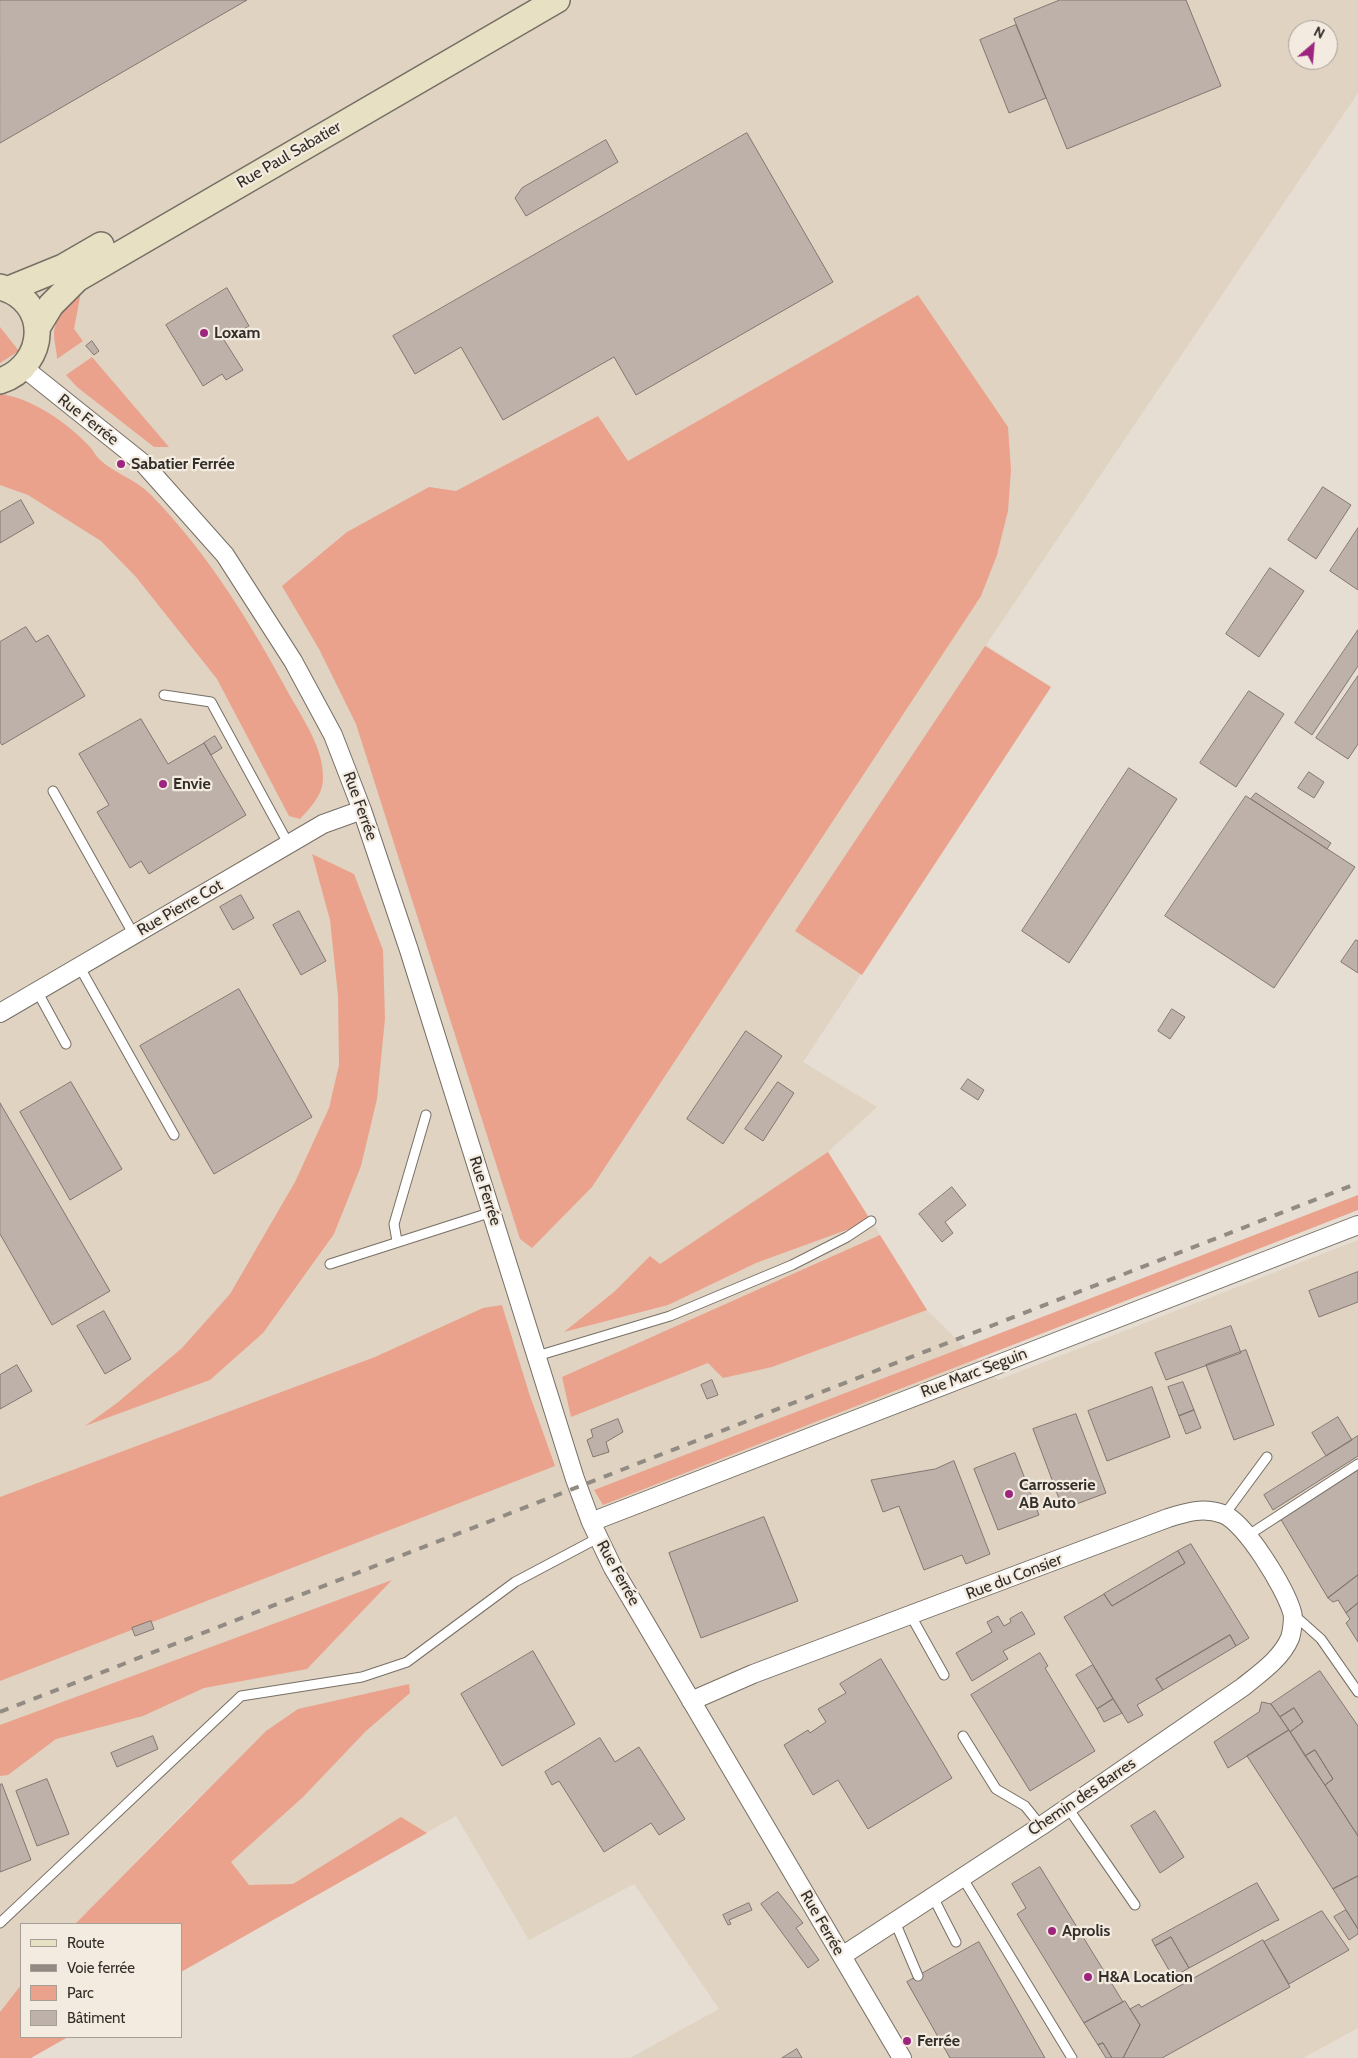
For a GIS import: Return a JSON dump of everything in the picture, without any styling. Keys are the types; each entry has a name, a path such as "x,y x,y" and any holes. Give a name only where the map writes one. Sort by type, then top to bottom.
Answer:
{"main road":[{"name":"Rue Paul Sabatier","path":"4,288 36,279 72,262 525,0"},
{"name":"Rue Paul Sabatier","path":"37,328 51,305 77,279 557,0"},
{"path":"0,381 11,378 24,368 32,356 37,342 37,328 28,305 4,288"}],"street":[{"name":"Rue Ferrée","path":"24,368 144,464 225,555 294,661 333,735 362,810 537,1356 595,1530 613,1568 902,2058"},
{"name":"Rue Pierre Cot","path":"0,1013 322,824 362,810"},
{"name":"Rue Marc Seguin","path":"595,1530 1358,1225"},
{"name":"Rue du Consier","path":"691,1701 753,1674 1168,1518 1201,1509 1225,1514"},
{"path":"1225,1514 1247,1536 1274,1570 1293,1613"},
{"name":"Chemin des Barres","path":"842,1956 1068,1808 1243,1687 1274,1661 1290,1637 1293,1613"}],"lane":[{"path":"164,695 211,702 289,845"},
{"path":"54,791 134,935"},
{"path":"79,966 174,1135"},
{"path":"37,992 66,1044"},
{"path":"397,1241 394,1224 426,1115"},
{"path":"330,1264 492,1212"},
{"path":"537,1356 670,1316 792,1265 871,1221"},
{"path":"1225,1514 1267,1457"},
{"path":"1247,1536 1358,1464"},
{"path":"0,1923 242,1696 362,1677 407,1662 514,1582 595,1530"},
{"path":"1293,1613 1321,1639 1358,1692"},
{"path":"911,1616 944,1675"},
{"path":"963,1736 996,1789 1025,1806 1041,1826"},
{"path":"1068,1808 1135,1905"},
{"path":"962,1877 1072,2058"},
{"path":"933,1897 956,1942"},
{"path":"895,1922 918,1976"}],"shaded area":[{"path":"0,0 1358,0 1358,93 986,645 1051,687 803,1062 877,1107 828,1152 927,1310 998,1380 1358,1240 1358,2028 1303,2058 630,2058 719,2009 634,1884 529,1940 456,1816 264,1925 197,1799 76,1923 20,1923 20,1986 0,2012"}],"green space":[{"path":"81,292 74,329 83,341 57,359 54,335 56,323 71,301"},
{"path":"918,295 1008,427 1011,470 1008,511 997,555 981,596 592,1187 532,1248 520,1239 356,724 319,649 282,586 347,532 429,487 456,491 598,416 628,461"},
{"path":"0,327 19,351 0,363"},
{"path":"92,357 169,447 154,447 77,387 66,375"},
{"path":"0,394 12,396 49,413 81,438 105,464 145,489 172,517 210,565 259,642 306,724 320,756 323,778 321,790 316,800 300,819 289,816 217,679 136,577 101,541 28,495 0,485"},
{"path":"985,646 1051,687 862,975 795,931"},
{"path":"312,854 354,874 383,950 385,1019 377,1099 361,1166 334,1234 263,1333 210,1380 85,1426 117,1403 182,1348 230,1294 295,1182 329,1108 339,1065 338,996 330,920"},
{"path":"828,1152 871,1221 756,1263 668,1305 564,1332 614,1292 650,1256 660,1264"},
{"path":"1358,1195 1358,1210 603,1505 594,1490"},
{"path":"880,1235 927,1310 772,1367 723,1378 708,1363 571,1417 562,1377"},
{"path":"502,1305 529,1393 555,1466 0,1681 0,1497 375,1357 483,1308"},
{"path":"392,1580 307,1669 204,1688 143,1716 56,1739 8,1775 0,1776 0,1725"},
{"path":"409,1684 410,1693 366,1731 303,1797 231,1862 249,1885 293,1884 401,1817 427,1833 182,1971 182,1923 76,1923 266,1731 298,1709"},
{"path":"20,1986 20,2038 66,2038 31,2058 0,2058 0,2012"}],"building":[{"path":"0,0 247,0 0,143"},
{"path":"1060,0 1186,0 1221,86 1067,149 1014,19"},
{"path":"1016,25 1046,98 1009,113 980,40"},
{"path":"747,133 833,282 636,395 614,357 503,420 461,347 415,374 393,336"},
{"path":"606,140 618,162 526,216 515,198 522,188"},
{"name":"Loxam","path":"227,288 249,326 224,340 243,370 226,380 222,374 203,386 166,325"},
{"path":"92,341 99,351 94,355 86,346"},
{"path":"1323,487 1351,505 1316,559 1288,540"},
{"path":"21,500 34,523 0,543 0,512"},
{"path":"1358,528 1358,590 1330,571"},
{"path":"1270,568 1304,591 1259,657 1226,634"},
{"path":"26,627 36,642 48,635 85,696 2,745 0,742 0,642"},
{"path":"1358,630 1358,666 1312,735 1295,723"},
{"path":"1358,676 1358,744 1348,759 1316,738"},
{"path":"1249,691 1284,714 1236,787 1200,763"},
{"name":"Envie","path":"141,719 168,764 204,743 246,815 149,874 141,861 130,868 97,812 109,805 79,754"},
{"path":"215,736 222,748 211,755 204,743"},
{"path":"1129,768 1177,799 1069,963 1022,931"},
{"path":"1309,772 1324,782 1314,798 1298,788"},
{"path":"1256,793 1331,843 1327,849 1251,799"},
{"path":"1246,796 1355,867 1274,988 1165,916"},
{"path":"241,895 254,918 233,930 220,907"},
{"path":"299,911 326,961 301,975 273,925"},
{"path":"1356,940 1358,941 1358,973 1341,962"},
{"path":"239,989 312,1117 214,1174 140,1046"},
{"path":"1172,1009 1185,1017 1170,1039 1158,1031"},
{"path":"746,1031 782,1056 723,1144 687,1119"},
{"path":"968,1079 984,1090 978,1100 961,1089"},
{"path":"71,1082 122,1169 70,1200 20,1112"},
{"path":"778,1082 794,1093 763,1141 745,1129"},
{"path":"0,1103 110,1291 52,1325 0,1234"},
{"path":"952,1187 966,1205 945,1222 953,1233 942,1242 919,1214"},
{"path":"1358,1272 1358,1302 1319,1317 1309,1291"},
{"path":"104,1311 131,1359 105,1374 77,1326"},
{"path":"1231,1326 1241,1353 1166,1380 1155,1353"},
{"path":"1246,1350 1274,1425 1234,1440 1206,1365"},
{"path":"17,1365 32,1391 0,1409 0,1375"},
{"path":"712,1380 718,1395 707,1399 701,1385"},
{"path":"1183,1382 1194,1410 1179,1416 1168,1387"},
{"path":"1152,1387 1170,1437 1107,1461 1088,1411"},
{"path":"1194,1410 1201,1428 1186,1434 1179,1416"},
{"path":"1076,1414 1106,1493 1063,1509 1033,1429"},
{"path":"1338,1417 1352,1440 1326,1456 1312,1433"},
{"path":"618,1419 623,1432 606,1442 609,1452 593,1457 587,1440 593,1437 591,1430"},
{"path":"1358,1436 1358,1456 1273,1510 1264,1495"},
{"path":"1015,1453 1039,1515 998,1530 974,1469"},
{"path":"954,1461 990,1554 966,1564 962,1555 924,1570 899,1506 883,1512 871,1480 935,1469"},
{"path":"1358,1470 1358,1575 1328,1598 1280,1518"},
{"path":"764,1517 798,1601 701,1638 669,1553"},
{"path":"1191,1544 1249,1638 1236,1646 1230,1635 1156,1679 1163,1690 1137,1705 1143,1715 1128,1723 1064,1617 1104,1594 1112,1606 1185,1563 1178,1551"},
{"path":"1178,1551 1185,1563 1112,1606 1104,1594"},
{"path":"1358,1575 1358,1603 1346,1613 1338,1600 1333,1602 1328,1598"},
{"path":"1358,1603 1358,1642 1346,1623 1350,1619 1346,1613"},
{"path":"1022,1612 1035,1634 1003,1651 1008,1659 972,1681 956,1653 992,1632 987,1622 998,1616 1004,1626 1011,1622 1010,1619"},
{"path":"151,1621 154,1629 135,1636 132,1628"},
{"path":"1230,1635 1236,1646 1163,1690 1156,1679"},
{"path":"533,1651 575,1724 502,1766 461,1694"},
{"path":"1040,1653 1048,1666 1045,1668 1095,1751 1030,1791 971,1695"},
{"path":"881,1659 952,1778 868,1829 838,1780 813,1795 784,1745 808,1730 810,1733 826,1722 818,1709 846,1693 840,1684"},
{"path":"1093,1665 1113,1699 1097,1709 1076,1675"},
{"path":"1320,1671 1358,1726 1358,1836 1325,1785 1333,1779 1315,1750 1305,1756 1290,1732 1303,1722 1294,1708 1280,1717 1271,1704"},
{"path":"1113,1699 1122,1713 1104,1722 1097,1709"},
{"path":"1262,1702 1271,1704 1289,1730 1228,1768 1214,1742 1259,1712"},
{"path":"1294,1708 1303,1722 1290,1732 1280,1717"},
{"path":"1289,1730 1358,1836 1358,1876 1333,1889 1247,1756"},
{"path":"153,1736 158,1749 117,1767 111,1753"},
{"path":"600,1738 615,1762 639,1747 685,1819 659,1835 651,1823 604,1852 559,1781 552,1785 545,1772"},
{"path":"1315,1750 1333,1779 1325,1785 1305,1756"},
{"path":"47,1779 69,1834 37,1846 16,1791"},
{"path":"2,1784 31,1860 0,1872 0,1785"},
{"path":"1155,1811 1184,1857 1160,1873 1131,1826"},
{"path":"1040,1867 1123,2002 1084,2023 1017,1914 1026,1908 1012,1884"},
{"path":"1358,1876 1358,1929 1333,1889"},
{"path":"1257,1883 1279,1920 1189,1968 1171,1937 1155,1946 1152,1940"},
{"path":"778,1892 803,1923 796,1928 819,1960 808,1968 761,1904"},
{"path":"749,1903 752,1910 729,1920 731,1924 728,1925 723,1915"},
{"path":"1346,1910 1358,1929 1358,1934 1349,1940 1334,1917"},
{"path":"1322,1911 1349,1950 1289,1984 1264,1942"},
{"path":"1171,1937 1189,1968 1173,1977 1155,1946"},
{"path":"1263,1940 1290,1987 1162,2058 1123,2058 1140,2025 1130,2009 1139,2004 1141,2007"},
{"path":"979,1942 1045,2058 950,2058 907,1982"},
{"path":"1125,2001 1140,2025 1123,2058 1112,2058 1103,2043 1098,2045 1084,2023"},
{"path":"1103,2043 1112,2058 1106,2058 1098,2045"},
{"path":"797,2049 802,2058 782,2058"}],"railway":[{"path":"0,1712 1358,1183"}],"place":[{"name":"Loxam","path":"204,333"},
{"name":"Sabatier Ferrée","path":"121,464"},
{"name":"Envie","path":"163,784"},
{"name":"Carrosserie AB Auto","path":"1009,1494"},
{"name":"Aprolis","path":"1052,1931"},
{"name":"H&A Location","path":"1088,1977"},
{"name":"Ferrée","path":"907,2041"}]}
